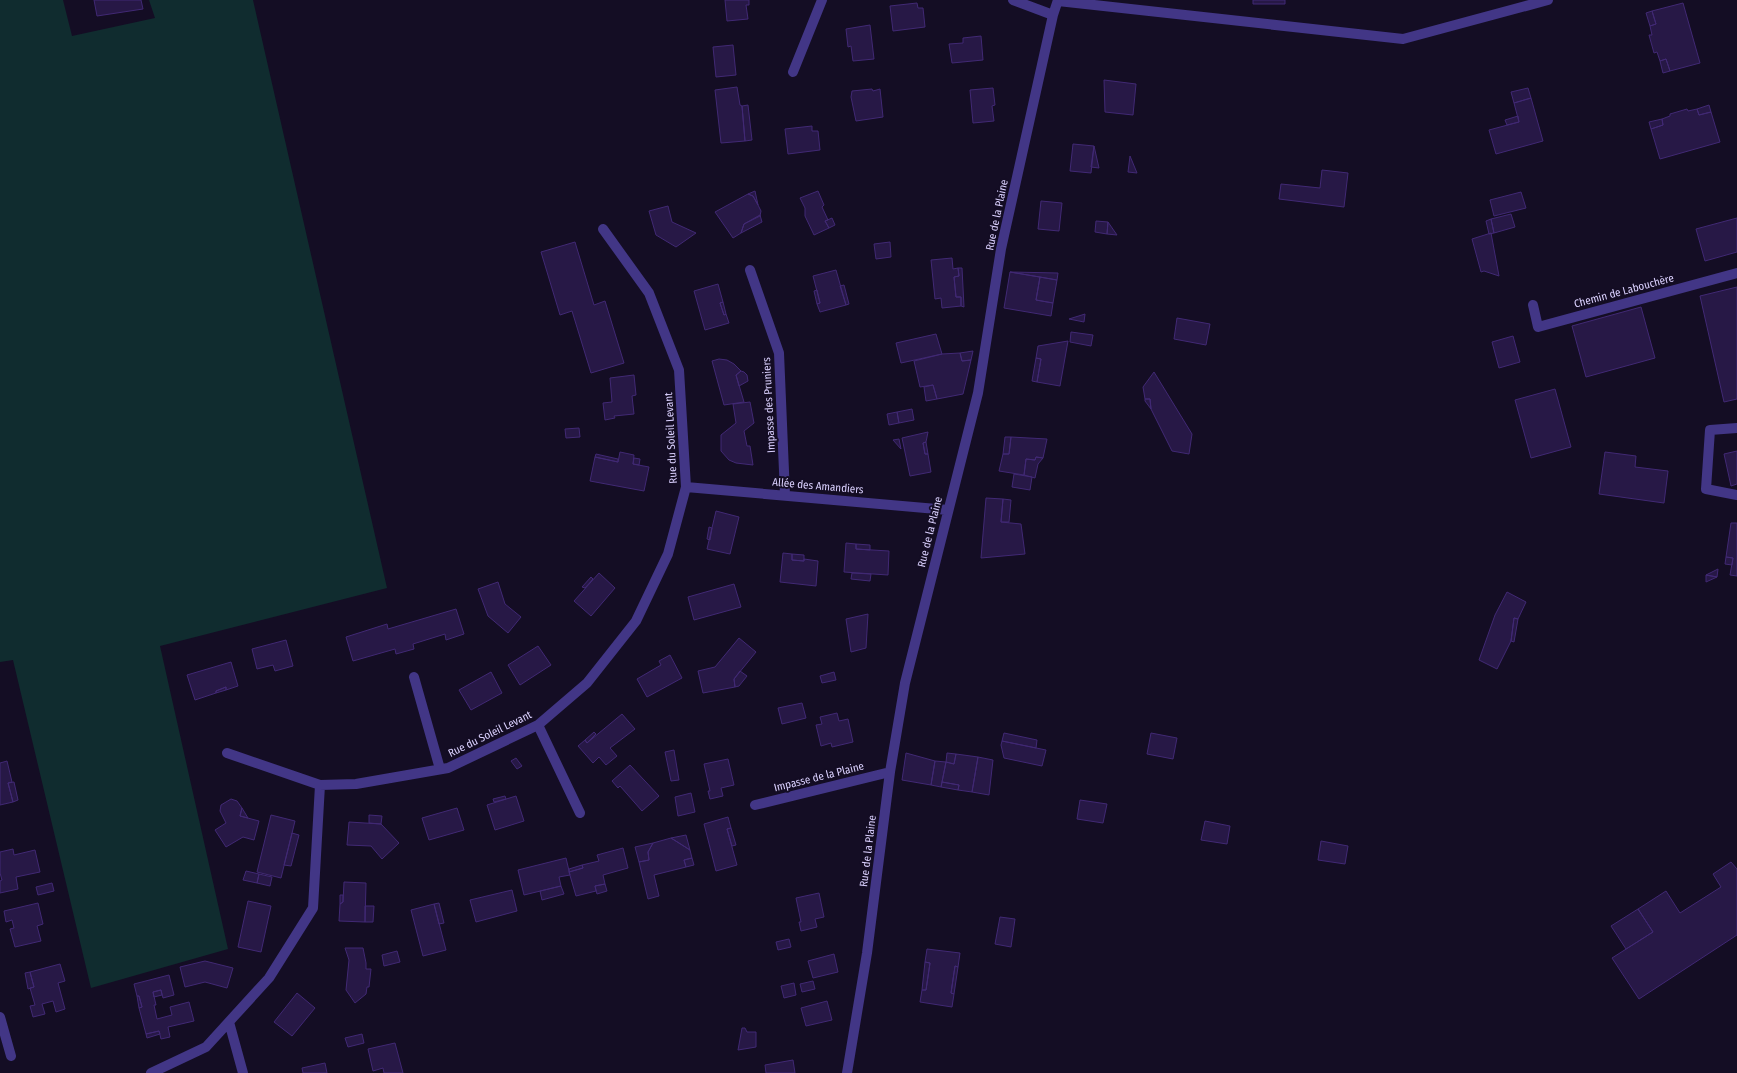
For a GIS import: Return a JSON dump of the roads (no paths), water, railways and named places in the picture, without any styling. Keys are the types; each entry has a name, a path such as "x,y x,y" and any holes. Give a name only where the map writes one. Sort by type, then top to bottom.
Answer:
{"street":[{"path":"792,72 822,0"},
{"path":"1013,0 1053,15"},
{"path":"1058,0 1403,39 1548,0"},
{"name":"Rue de la Plaine","path":"847,1073 867,953 890,772 905,683 978,393 1001,249 1053,15 1058,0"},
{"name":"Rue du Soleil Levant","path":"227,753 320,785 356,784 448,768 538,725 587,683 636,621 668,554 686,487 679,370 649,293 603,229"},
{"name":"Impasse des Pruniers","path":"750,270 779,353 785,495"},
{"name":"Chemin de Labouchère","path":"1533,305 1538,327 1737,273"},
{"path":"1737,428 1710,430 1706,489 1737,495"},
{"name":"Allée des Amandiers","path":"686,487 948,510"},
{"name":"Rue du Soleil Levant","path":"414,677 440,769"},
{"path":"538,725 580,813"},
{"name":"Impasse de la Plaine","path":"755,805 890,772"},
{"path":"151,1073 206,1047 269,978 313,908 320,785"},
{"path":"0,1017 10,1056"},
{"path":"229,1022 243,1073"}]}
